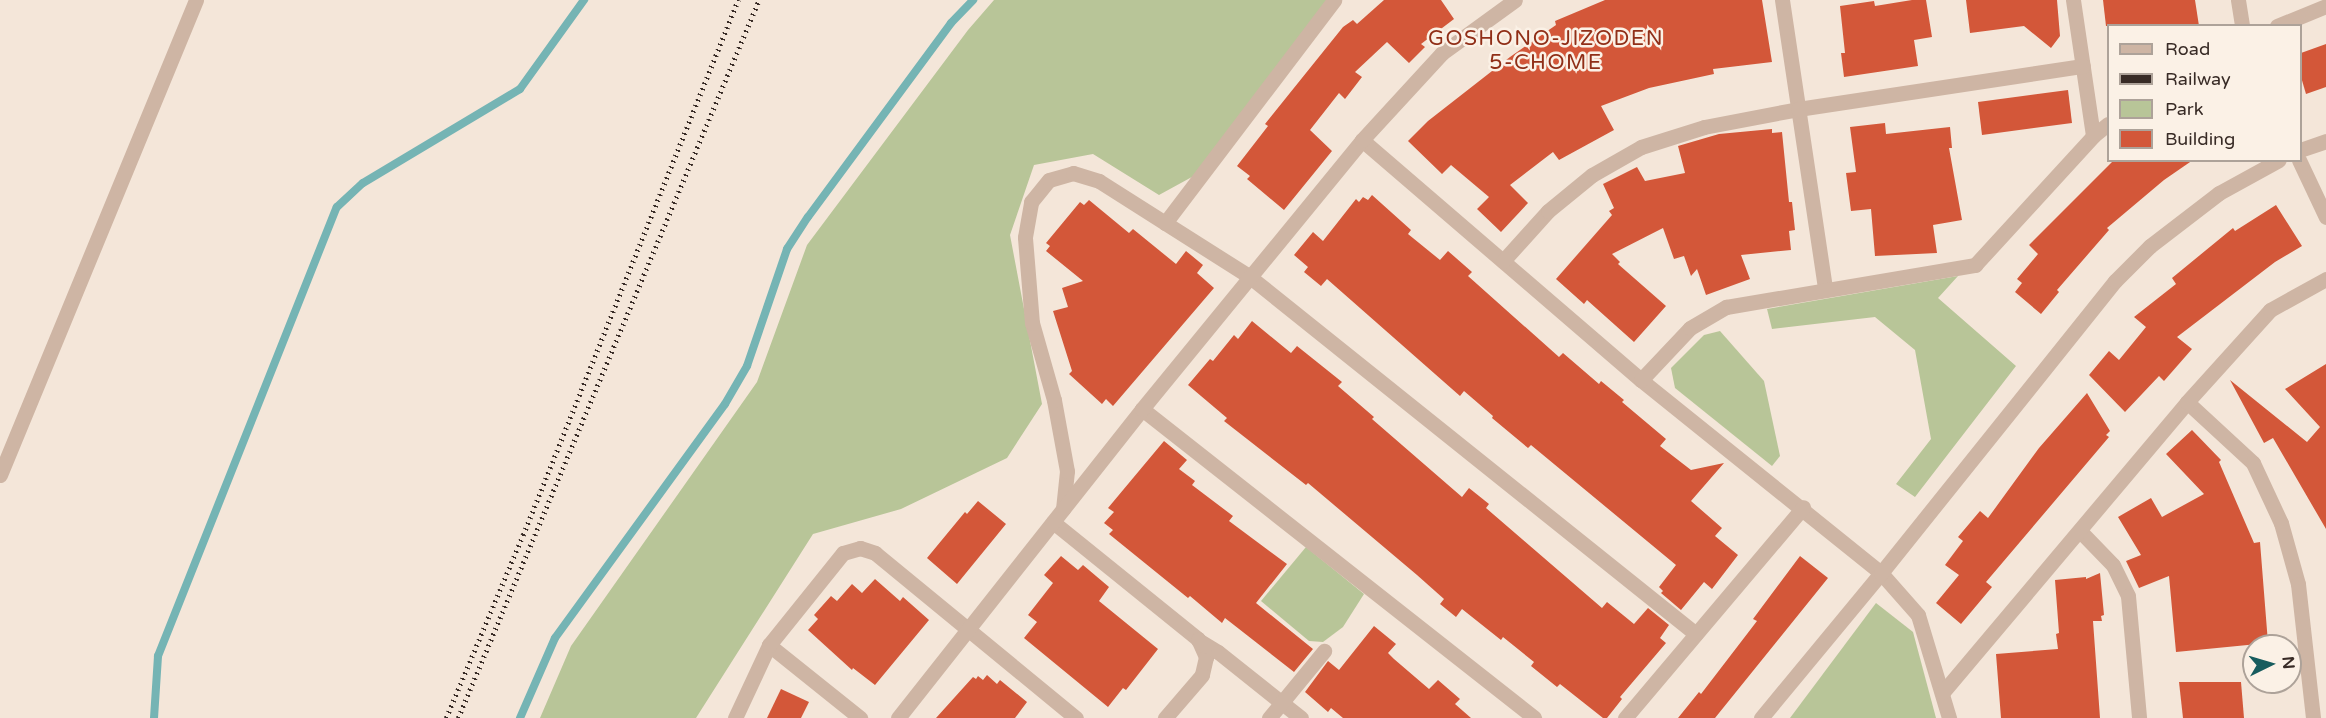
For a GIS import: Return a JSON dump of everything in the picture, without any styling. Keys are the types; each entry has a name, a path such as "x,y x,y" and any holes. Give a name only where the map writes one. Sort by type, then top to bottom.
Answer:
{"street":[{"path":"0,475 196,0"},
{"path":"1165,223 1334,0"},
{"path":"898,718 1142,409 1362,140 1442,53 1515,0"},
{"path":"1782,0 1825,289"},
{"path":"2073,0 2093,136"},
{"path":"2238,0 2242,24"},
{"path":"2282,24 2326,6"},
{"path":"1503,261 1548,211 1592,175 1641,147 1704,127 1798,109 2083,66"},
{"path":"1641,380 1690,328 1726,307 1975,265 2093,136 2107,126"},
{"path":"1362,140 1641,380 1803,507 1881,573 1918,615 1949,718"},
{"path":"2302,150 2326,141"},
{"path":"1761,718 1881,573 2115,281 2150,246 2218,193 2275,162"},
{"path":"2300,162 2326,217"},
{"path":"1063,510 1066,471 1054,400 1032,323 1025,237 1031,202 1049,180 1073,173 1099,181 1250,277 1696,634"},
{"path":"1943,692 2187,402 2270,310 2326,279"},
{"path":"2187,402 2253,463 2281,523 2298,584 2313,718"},
{"path":"1142,409 1534,718"},
{"path":"1626,718 1803,507"},
{"path":"1053,522 1198,639 1218,652 1301,718"},
{"path":"2080,531 2114,565 2128,596 2139,718"},
{"path":"735,718 769,645 843,553 860,549 875,553 1076,718"},
{"path":"1165,718 1202,675 1206,657 1198,639"},
{"path":"769,645 860,718"},
{"path":"1269,718 1324,651"}],"green space":[{"path":"994,0 1334,0 1201,172 1159,195 1093,154 1034,165 1010,235 1042,404 1007,458 901,509 813,534 696,718 540,718 571,646 757,382 807,245 968,30"},
{"path":"1958,276 1938,298 2016,366 1915,497 1896,484 1931,439 1915,350 1875,317 1772,329 1767,309"},
{"path":"1720,331 1764,381 1780,456 1772,466 1675,388 1671,368 1704,335"},
{"path":"1306,547 1364,594 1343,627 1323,642 1309,641 1261,601"},
{"path":"1876,603 1913,632 1936,718 1790,718"}],"building":[{"path":"1384,0 1441,0 1454,19 1421,44 1425,47 1409,63 1387,42 1355,72 1362,77 1345,99 1339,93 1310,130 1332,151 1284,210 1247,179 1250,176 1237,166 1268,126 1265,124 1343,27 1353,20 1357,24"},
{"path":"1605,0 1762,0 1772,62 1713,69 1714,74 1649,88 1601,106 1614,130 1559,160 1553,152 1510,185 1528,203 1501,232 1477,209 1489,197 1451,165 1442,174 1408,141 1428,121 1510,57 1556,25 1555,21"},
{"path":"1926,0 1932,37 1914,40 1918,66 1844,77 1841,53 1845,53 1840,6 1874,1 1875,6"},
{"path":"1966,0 2057,0 2060,36 2051,48 2024,26 1970,33"},
{"path":"2103,0 2195,0 2199,24 2107,24 2106,26"},
{"path":"2326,44 2326,87 2306,94 2302,80 2302,53"},
{"path":"2068,90 2072,123 1982,135 1978,102"},
{"path":"1885,123 1886,134 1950,127 1952,148 1949,148 1962,220 1933,225 1937,253 1875,256 1871,209 1851,211 1846,173 1856,172 1850,127"},
{"path":"1772,129 1772,133 1782,132 1789,202 1792,202 1795,230 1789,231 1791,250 1741,255 1750,279 1706,295 1697,269 1691,276 1684,256 1674,259 1663,228 1612,254 1620,262 1618,264 1666,306 1634,342 1587,300 1584,304 1556,279 1612,215 1609,211 1614,208 1603,184 1637,167 1645,181 1685,173 1678,146 1719,134"},
{"path":"2112,162 2190,162 2164,180 2107,228 2109,230 2057,290 2059,292 2041,314 2015,292 2022,283 2017,279 2038,254 2029,245"},
{"path":"1372,195 1411,230 1408,234 1440,260 1448,251 1472,272 1468,276 1559,357 1563,353 1599,384 1601,381 1624,400 1622,402 1666,439 1660,446 1691,470 1724,463 1691,501 1722,528 1715,536 1738,555 1712,589 1704,582 1681,610 1661,593 1663,591 1659,587 1676,565 1531,445 1528,448 1464,391 1460,396 1327,279 1321,286 1304,272 1308,267 1294,255 1313,232 1323,241 1356,199 1359,202 1363,197 1368,200"},
{"path":"1089,200 1129,233 1133,229 1176,264 1186,251 1203,265 1197,273 1214,288 1113,406 1106,399 1102,404 1069,374 1072,371 1053,311 1068,307 1062,288 1083,281 1046,251 1050,246 1046,243 1080,202 1084,205"},
{"path":"2276,205 2302,246 2275,262 2177,337 2192,349 2164,381 2159,376 2125,412 2089,375 2109,351 2119,360 2146,327 2134,317 2176,284 2172,278 2233,228 2235,231"},
{"path":"1252,321 1291,353 1297,346 1342,382 1338,386 1374,417 1372,419 1462,497 1469,488 1489,504 1486,508 1602,608 1607,602 1634,624 1648,608 1669,625 1660,638 1666,643 1620,697 1622,699 1607,718 1603,718 1560,684 1557,687 1531,666 1534,662 1503,637 1501,640 1462,609 1456,617 1440,604 1444,599 1417,575 1308,483 1306,485 1224,421 1227,418 1188,385 1210,359 1213,361 1234,335 1238,339"},
{"path":"2326,364 2326,529 2273,438 2264,443 2230,380 2307,442 2320,427 2285,389"},
{"path":"2087,393 2110,431 2106,435 2109,437 1986,582 1992,587 1961,624 1936,603 1959,575 1945,565 1963,541 1958,537 1980,511 1988,518 2039,448"},
{"path":"2192,430 2221,460 2219,462 2254,543 2260,542 2267,634 2242,634 2242,646 2176,652 2169,576 2139,588 2126,561 2141,555 2118,517 2151,498 2162,517 2204,494 2166,454"},
{"path":"1164,441 1187,460 1179,469 1195,481 1192,485 1233,516 1229,521 1287,564 1256,603 1313,649 1294,672 1225,618 1222,623 1190,596 1188,598 1109,534 1113,530 1104,523 1114,512 1108,508"},
{"path":"978,501 1006,524 957,584 927,558 965,512 967,514"},
{"path":"1061,556 1078,570 1083,565 1109,587 1099,601 1158,649 1126,690 1123,688 1108,707 1024,638 1037,622 1028,615 1053,583 1044,575"},
{"path":"1800,556 1828,578 1715,718 1678,718 1699,692 1701,694 1757,621 1753,619"},
{"path":"2100,573 2104,615 2101,616 2102,621 2093,621 2100,718 2001,718 1996,654 2058,649 2055,580 2086,577 2086,579"},
{"path":"875,579 900,601 903,597 929,620 875,685 853,668 852,670 808,630 818,619 814,615 831,596 837,601 852,584 862,593"},
{"path":"1374,626 1396,644 1388,653 1394,659 1429,689 1438,680 1460,699 1455,704 1471,718 1343,718 1331,708 1328,712 1305,692 1328,661 1339,670"},
{"path":"987,675 997,684 1000,680 1027,702 1015,718 936,718 973,677 976,679 978,676 983,680"},
{"path":"2179,682 2241,682 2244,718 2183,718"},
{"path":"781,689 809,702 801,718 767,718"}],"waterway":[{"path":"154,718 158,656 337,207 363,183 520,89 584,0"},
{"path":"520,718 555,638 725,404 747,366 787,249 951,23 973,0"}],"railway":[{"path":"446,718 523,535 738,0"},
{"path":"458,718 759,0"}],"district":[{"name":"GOSHONO-JIZODEN 5-CHOME","path":"1546,51"}]}
